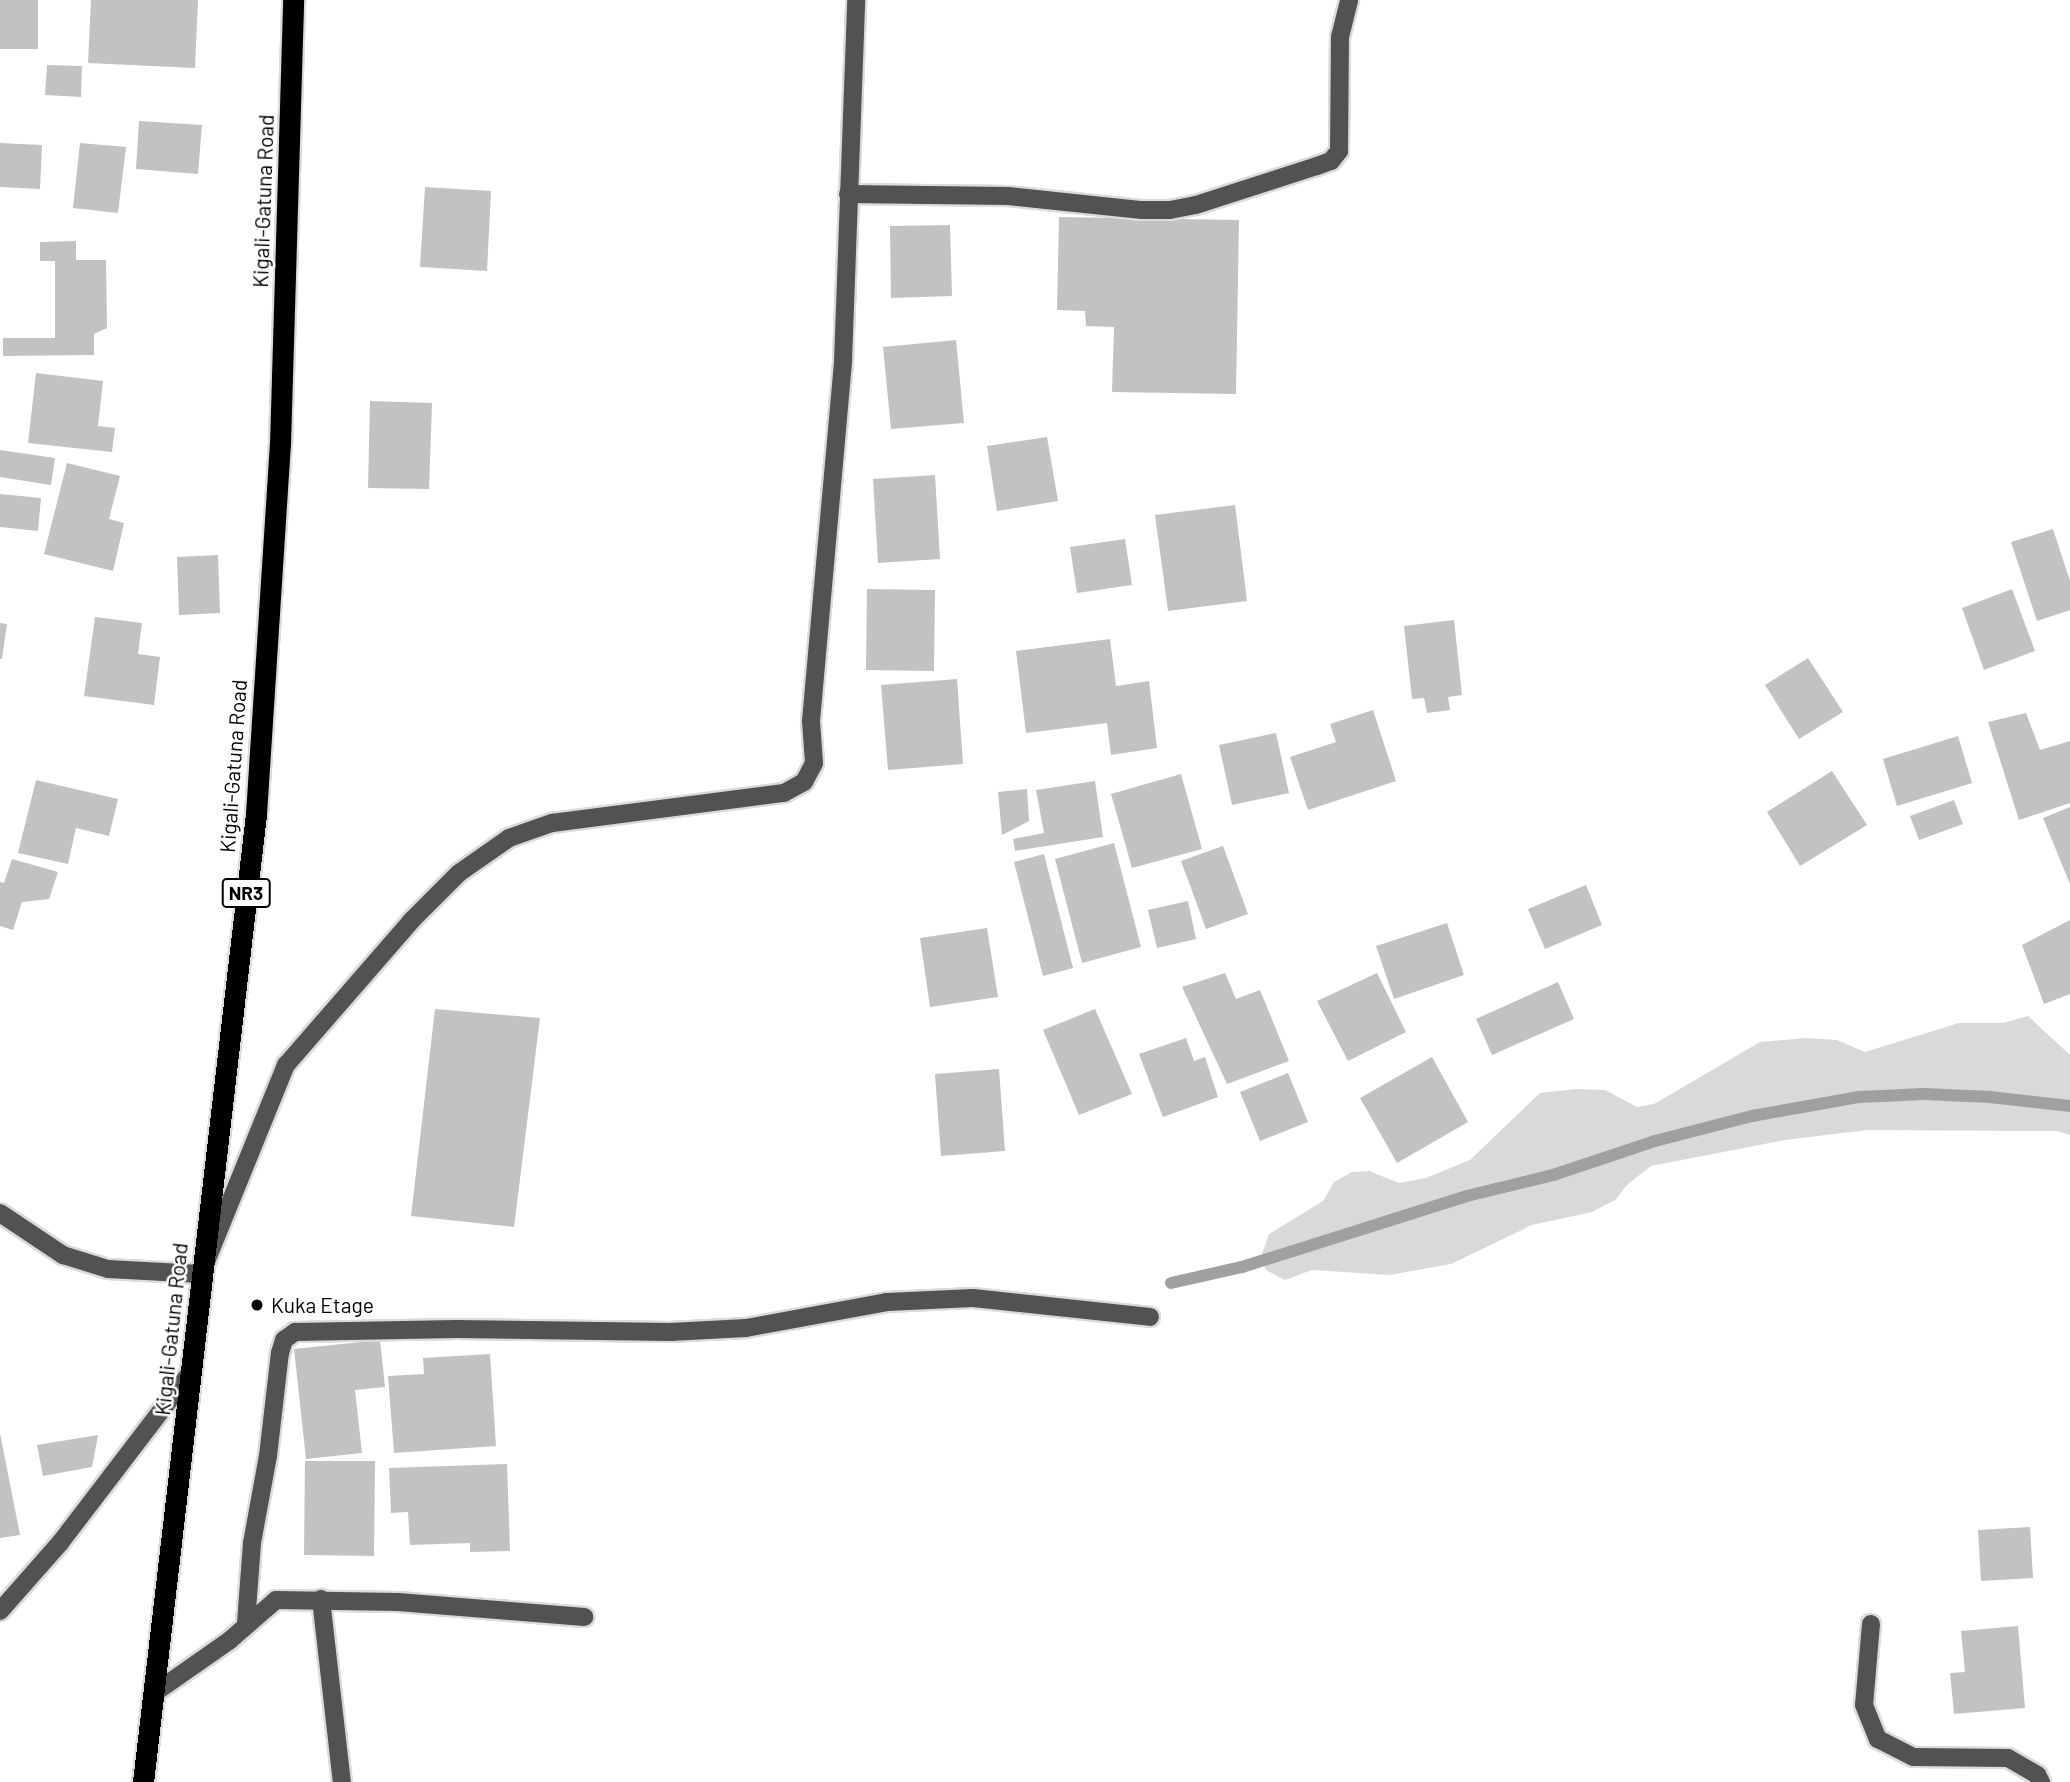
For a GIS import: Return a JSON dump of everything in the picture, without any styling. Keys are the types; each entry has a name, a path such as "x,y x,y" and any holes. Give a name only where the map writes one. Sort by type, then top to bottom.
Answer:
{"highway":[{"name":"Kigali-Gatuna Road","path":"143,1782 256,814 279,444 293,0"}],"street":[{"path":"0,1213 63,1255 108,1269 201,1274 286,1065 411,921 459,873 509,838 552,823 784,793 804,782 814,763 811,721 843,361 856,0"},
{"path":"848,194 1008,196 1142,210 1170,210 1196,205 1324,164 1339,151 1342,136 1338,96 1340,37 1349,0"},
{"path":"246,1623 252,1543 268,1456 280,1353 284,1340 295,1332 457,1329 670,1332 746,1328 887,1302 973,1298 1150,1317"},
{"path":"0,1611 60,1543 193,1369"},
{"path":"321,1599 342,1782"},
{"path":"153,1694 230,1640 246,1623 276,1600 321,1599 475,1606 584,1617"},
{"path":"1871,1624 1864,1705 1878,1739 1913,1757 2008,1758 2038,1775 2041,1782"}],"shaded area":[{"path":"2028,1016 2070,1055 2070,1135 2056,1131 1867,1130 1785,1140 1651,1166 1628,1184 1615,1200 1592,1212 1532,1225 1451,1264 1390,1275 1312,1270 1285,1280 1266,1270 1260,1259 1269,1234 1323,1201 1334,1182 1352,1172 1369,1171 1399,1183 1426,1178 1470,1160 1540,1093 1577,1089 1605,1090 1637,1107 1654,1104 1760,1042 1805,1038 1837,1040 1865,1052 1959,1023 2003,1023"}],"building":[{"path":"0,0 38,0 38,49 0,49"},
{"path":"91,0 198,0 195,68 88,63"},
{"path":"47,65 82,66 81,97 45,95"},
{"path":"139,121 202,125 198,174 136,169"},
{"path":"0,143 42,145 40,189 0,187"},
{"path":"80,143 126,147 118,213 73,208"},
{"path":"425,187 491,191 487,271 420,267"},
{"path":"1059,217 1239,220 1236,394 1112,392 1114,327 1086,326 1085,311 1057,310"},
{"path":"950,225 952,296 891,298 890,226"},
{"path":"76,241 76,260 106,260 107,328 94,334 94,355 3,356 3,338 55,338 55,261 40,261 40,242"},
{"path":"956,340 964,423 891,429 883,347"},
{"path":"36,373 103,381 98,426 115,428 112,452 28,443"},
{"path":"370,401 432,403 429,489 368,488"},
{"path":"1047,437 1058,501 997,511 987,446"},
{"path":"0,450 55,458 51,485 0,477"},
{"path":"67,463 120,476 109,519 124,523 113,571 44,554"},
{"path":"935,475 940,559 878,563 873,479"},
{"path":"0,494 41,498 38,531 0,527"},
{"path":"1235,505 1247,601 1168,611 1155,515"},
{"path":"2053,529 2070,581 2070,610 2037,621 2011,542"},
{"path":"1125,539 1132,585 1077,593 1070,547"},
{"path":"218,555 220,613 179,615 177,557"},
{"path":"867,589 935,590 934,671 866,670"},
{"path":"2012,589 2035,651 1984,670 1962,608"},
{"path":"95,617 142,623 138,654 160,657 154,705 84,696"},
{"path":"1454,620 1462,695 1448,697 1450,710 1427,713 1424,698 1412,699 1404,626"},
{"path":"0,623 7,624 2,659 0,659"},
{"path":"1110,639 1116,686 1149,681 1157,748 1111,755 1107,723 1026,733 1016,651"},
{"path":"1808,658 1843,712 1799,739 1765,685"},
{"path":"957,679 963,764 888,770 881,685"},
{"path":"1373,710 1396,781 1308,810 1290,757 1336,742 1330,724"},
{"path":"2026,713 2040,750 2070,741 2070,803 2019,820 1988,722"},
{"path":"1276,733 1289,793 1232,805 1219,745"},
{"path":"1958,736 1972,783 1897,806 1883,759"},
{"path":"1832,771 1867,825 1800,866 1767,812"},
{"path":"1181,774 1202,849 1132,868 1111,794"},
{"path":"36,780 118,799 109,836 76,828 68,864 18,853"},
{"path":"1095,781 1103,837 1015,851 1013,839 1044,833 1036,790"},
{"path":"1027,789 1029,821 1002,835 998,792"},
{"path":"1954,800 1963,824 1919,840 1910,816"},
{"path":"2070,807 2070,884 2043,818"},
{"path":"1114,843 1141,947 1082,963 1055,859"},
{"path":"1223,846 1248,914 1206,929 1181,861"},
{"path":"1044,854 1073,968 1043,976 1014,862"},
{"path":"12,859 58,872 49,899 22,902 13,930 0,926 0,882 4,883"},
{"path":"1586,885 1602,925 1545,949 1528,909"},
{"path":"1188,901 1196,939 1157,948 1148,910"},
{"path":"2070,920 2070,994 2044,1004 2022,945"},
{"path":"1447,923 1464,975 1394,999 1376,946"},
{"path":"987,928 998,997 930,1007 920,938"},
{"path":"1225,973 1236,999 1260,990 1289,1061 1227,1084 1182,987"},
{"path":"1377,973 1406,1032 1348,1061 1317,1001"},
{"path":"1558,982 1574,1019 1492,1055 1476,1019"},
{"path":"435,1009 540,1018 514,1227 411,1216"},
{"path":"1095,1009 1132,1094 1079,1115 1043,1030"},
{"path":"1186,1038 1194,1061 1205,1057 1218,1097 1163,1117 1139,1054"},
{"path":"1432,1057 1468,1122 1397,1163 1360,1098"},
{"path":"999,1069 1005,1151 941,1156 935,1074"},
{"path":"1288,1073 1308,1122 1260,1141 1240,1092"},
{"path":"380,1340 385,1387 355,1390 362,1453 306,1459 294,1349"},
{"path":"490,1354 496,1446 394,1453 388,1376 424,1374 423,1358"},
{"path":"0,1433 20,1535 0,1538"},
{"path":"98,1435 92,1467 43,1476 37,1445"},
{"path":"305,1461 375,1461 374,1556 304,1555"},
{"path":"507,1464 510,1551 470,1552 470,1543 410,1545 408,1512 391,1513 389,1468"},
{"path":"2030,1527 2033,1578 1981,1581 1978,1530"},
{"path":"2018,1626 2025,1708 1954,1714 1950,1673 1965,1672 1961,1631"}],"waterway":[{"path":"1171,1283 1242,1267 1467,1196 1553,1175 1655,1141 1752,1116 1859,1097 1924,1094 1990,1097 2070,1106"}],"place":[{"name":"Kuka Etage","path":"257,1305"}]}
